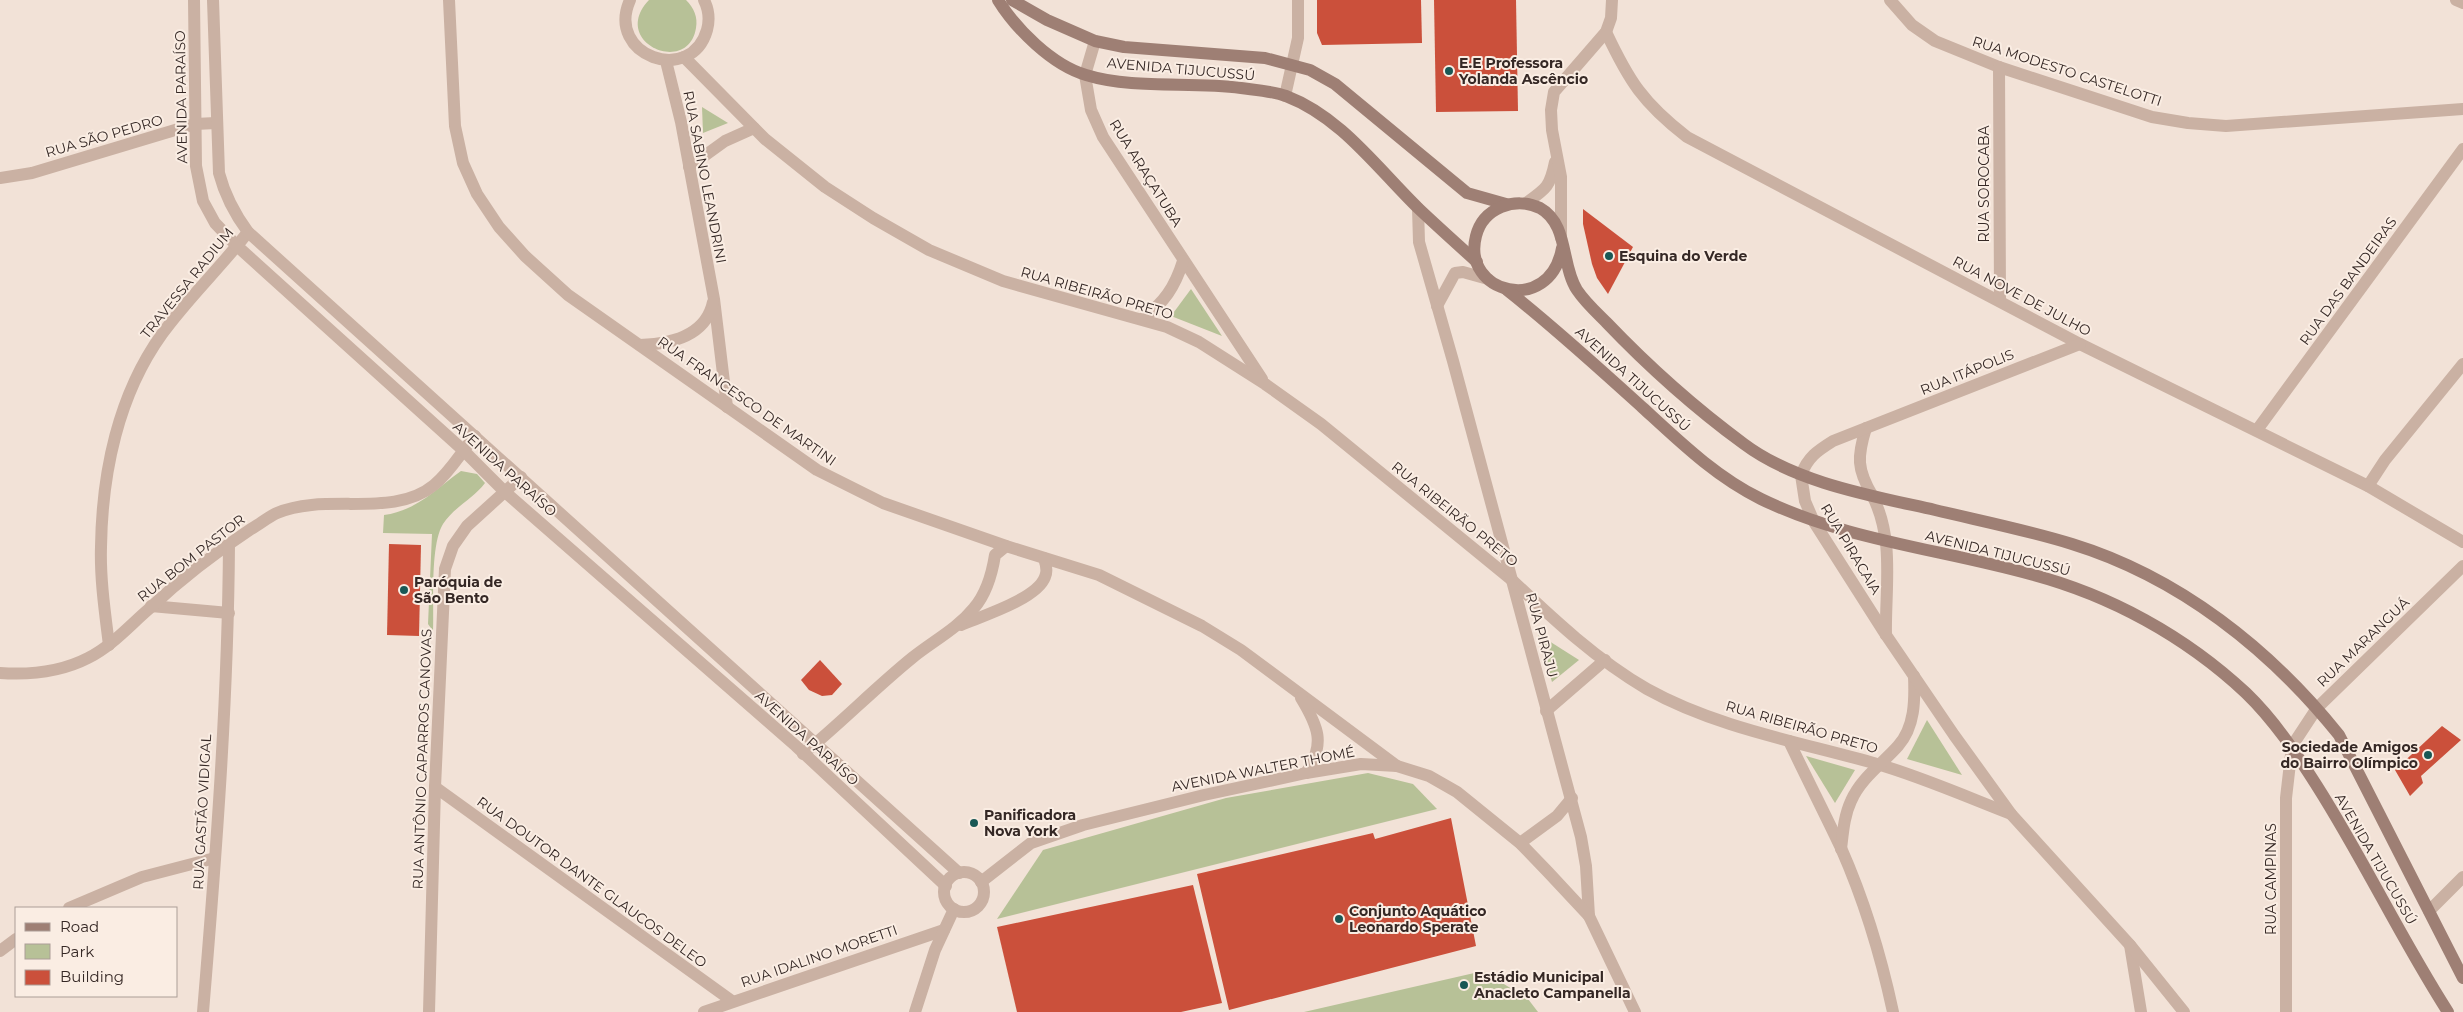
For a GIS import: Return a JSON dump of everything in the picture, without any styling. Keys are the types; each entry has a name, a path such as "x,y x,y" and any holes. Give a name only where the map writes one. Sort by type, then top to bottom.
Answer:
{"main road":[{"name":"AVENIDA TIJUCUSSÚ","path":"998,0 1009,19 1029,39 1054,58 1085,75 1117,81 1224,85 1285,96 1316,112 1342,131 1418,208 1477,262 1488,279 1507,290 1719,474 1763,500 1814,522 1886,541 2030,574 2112,603 2160,628 2223,672 2248,694 2292,746 2331,807 2387,904 2420,970 2448,1012"},
{"name":"AVENIDA TIJUCUSSÚ","path":"1012,0 1047,20 1094,41 1124,48 1265,58 1310,70 1335,84 1467,192 1506,204 1526,204 1546,213 1558,228 1561,243 1578,292 1664,379 1747,446 1801,475 1872,495 2075,545 2126,566 2200,606 2236,630 2276,666 2317,708 2339,735 2463,978"},
{"path":"1477,262 1474,246 1479,226 1490,213 1506,204"},
{"path":"1507,290 1529,290 1548,279 1557,268 1561,243"}],"street":[{"name":"AVENIDA PARAÍSO","path":"194,0 196,166 203,201 216,224 237,246 463,450 505,492 803,754 946,886"},
{"name":"AVENIDA PARAÍSO","path":"213,0 219,174 224,192 234,212 248,232 522,477 959,873"},
{"name":"RUA FRANCESCO DE MARTINI","path":"449,0 455,126 463,162 477,194 499,227 525,256 568,295 817,470 883,503 1099,576 1202,626 1241,650 1397,766"},
{"path":"630,0 626,8 625,23 630,38 639,50 652,58 666,61 684,57 696,49 705,36 709,22 708,7 704,0"},
{"path":"1285,96 1298,38 1298,0"},
{"path":"1561,243 1562,194 1551,110 1554,92 1606,32 1611,18 1612,0"},
{"name":"RUA MODESTO CASTELOTTI","path":"1890,0 1912,25 1935,41 1999,66 2152,117 2188,124 2226,126 2463,108"},
{"path":"2456,0 2463,3"},
{"name":"RUA NOVE DE JULHO","path":"1606,32 1636,89 1659,116 1686,137 2000,300 2080,344 2368,486 2463,542"},
{"name":"RUA ARAÇATUBA","path":"1094,41 1085,75 1091,110 1103,137 1265,384"},
{"name":"RUA RIBEIRÃO PRETO","path":"684,57 754,128 825,187 873,218 929,250 1003,281 1142,319 1182,333 1265,384 1321,424 1512,580 1540,607 1605,660 1646,688 1692,711 1789,741 1879,764 2011,814 2130,945 2184,1012"},
{"name":"RUA SABINO LEANDRINI","path":"666,61 681,122 714,299 727,407"},
{"name":"RUA SOROCABA","path":"1999,66 2000,300"},
{"name":"RUA SÃO PEDRO","path":"0,178 41,170 196,124 216,123"},
{"path":"689,167 725,141 754,128"},
{"name":"RUA DAS BANDEIRAS","path":"2256,430 2463,149"},
{"path":"1526,204 1542,192 1551,182 1556,157"},
{"name":"RUA PIRAJU","path":"1418,208 1418,242 1512,580 1546,711 1572,798 1586,866 1588,916"},
{"name":"TRAVESSA RADIUM","path":"109,646 101,549 102,500 110,457 122,414 140,371 162,334 248,232"},
{"path":"1142,319 1158,308 1168,295 1177,279 1183,261"},
{"path":"1436,306 1455,274 1463,272 1488,279"},
{"path":"640,345 665,344 688,334 702,324 711,313 714,299"},
{"name":"RUA ITÁPOLIS","path":"1801,475 1805,463 1814,453 1833,441 2080,344"},
{"path":"2368,486 2386,460 2463,364"},
{"path":"1866,428 1859,464 1863,478 1872,495"},
{"name":"RUA BOM PASTOR","path":"0,673 26,674 67,667 109,646 151,606 229,544 276,513 304,505 392,501 414,498 434,485 453,466 475,436"},
{"name":"RUA PIRACAIA","path":"1801,475 1805,501 1814,522 1886,636 2011,814"},
{"name":"RUA ANTÔNIO CAPARROS CANOVAS","path":"429,1012 435,787 445,569 453,546 467,526 522,477"},
{"name":"RUA PIRACAIA","path":"1872,495 1878,506 1886,541 1886,636"},
{"name":"RUA GASTÃO VIDIGAL","path":"203,1012 216,858 229,613 229,544"},
{"path":"803,754 912,657 954,628 975,607 986,589 992,573 995,555 1006,546"},
{"path":"954,628 996,611 1034,591 1046,577 1047,567 1044,558"},
{"name":"RUA MARANGUÁ","path":"2292,746 2317,708 2463,566"},
{"path":"151,606 229,613"},
{"path":"1546,711 1605,660"},
{"path":"1841,849 1851,800 1863,781 1899,745 1909,728 1914,701 1914,676"},
{"name":"RUA FRANCESCO DE MARTINI","path":"1299,693 1314,720 1319,741 1317,754 1306,773"},
{"path":"1789,741 1841,849 1869,922 1884,972 1893,1012"},
{"name":"RUA CAMPINAS","path":"2286,1012 2286,798 2292,746"},
{"name":"AVENIDA WALTER THOMÉ","path":"981,882 1031,843 1054,834 1204,795 1306,773 1360,764 1397,766 1429,776 1456,792 1520,843 1588,916 1632,1003 1634,1012"},
{"name":"RUA DOUTOR DANTE GLAUCOS DELEO","path":"435,787 732,1001"},
{"path":"1520,843 1557,816 1572,798"},
{"path":"71,907 142,877 216,858"},
{"path":"959,873 971,874 981,882 984,895 978,906 966,912 954,909 946,899 948,880 959,873"},
{"path":"2428,910 2463,878"},
{"path":"916,1012 935,950 954,909"},
{"name":"RUA IDALINO MORETTI","path":"704,1012 944,930"},
{"path":"0,951 15,940"},
{"path":"2130,945 2142,1012"}],"green space":[{"path":"649,0 686,0 696,16 696,28 690,43 680,50 667,52 654,48 644,40 638,29 639,15"},
{"path":"702,107 728,123 703,133"},
{"path":"1191,289 1222,336 1171,316"},
{"path":"461,471 477,474 485,483 447,518 439,534 434,560 433,631 428,624 432,534 383,533 384,515 395,513 416,504"},
{"path":"1538,634 1579,660 1552,682"},
{"path":"1927,720 1962,775 1907,759"},
{"path":"1806,756 1855,770 1835,803"},
{"path":"1368,773 1413,784 1437,809 997,919 1043,850 1226,798"},
{"name":"Estádio Municipal Anacleto Campanella","path":"1483,971 1528,999 1538,1012 1304,1012"}],"building":[{"path":"1317,0 1421,0 1422,43 1322,45 1317,33"},
{"path":"1434,0 1516,0 1518,111 1436,112"},
{"name":"Esquina do Verde","path":"1583,209 1633,247 1608,294 1597,278 1592,264 1583,224"},
{"name":"Paróquia de São Bento","path":"389,544 421,545 419,636 387,635"},
{"path":"820,660 842,684 832,695 822,696 809,690 801,680"},
{"name":"Sociedade Amigos do Bairro Olímpico","path":"2442,726 2461,740 2421,776 2423,783 2410,796 2395,770"},
{"name":"Conjunto Aquático Leonardo Sperate","path":"1451,818 1476,946 1229,1010 1197,874 1373,833 1375,839"},
{"path":"1193,885 1222,1003 1181,1012 1017,1012 997,927"}],"place":[{"name":"E.E Professora Yolanda Ascêncio","path":"1449,71"},
{"name":"Esquina do Verde","path":"1609,256"},
{"name":"Paróquia de São Bento","path":"404,590"},
{"name":"Sociedade Amigos do Bairro Olímpico","path":"2428,755"},
{"name":"Panificadora Nova York","path":"974,823"},
{"name":"Conjunto Aquático Leonardo Sperate","path":"1339,919"},
{"name":"Estádio Municipal Anacleto Campanella","path":"1464,985"}]}
